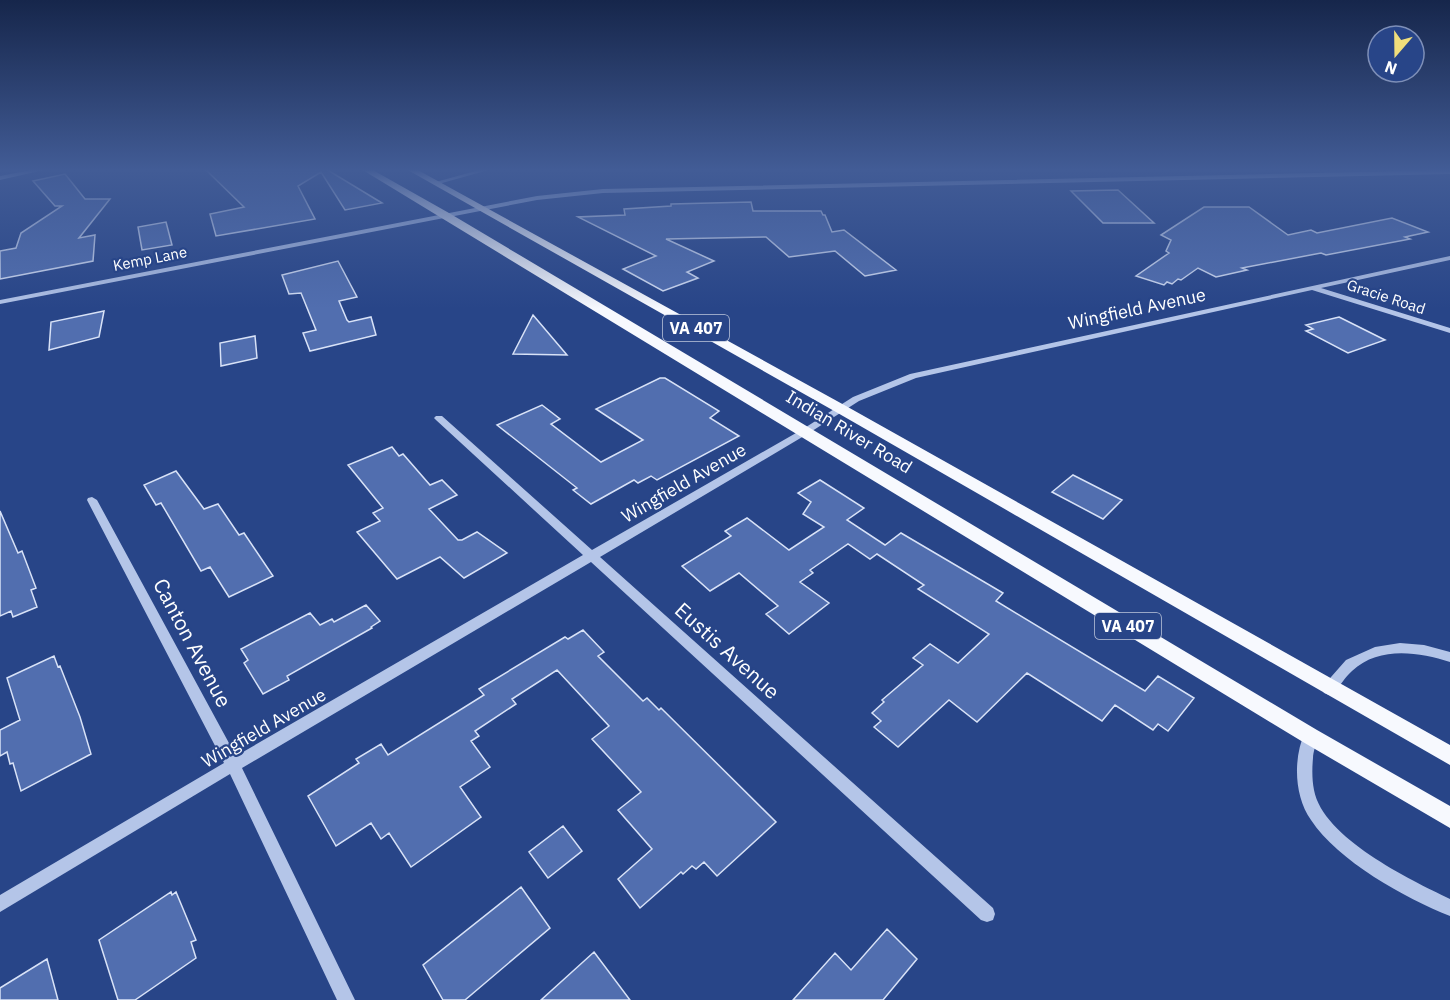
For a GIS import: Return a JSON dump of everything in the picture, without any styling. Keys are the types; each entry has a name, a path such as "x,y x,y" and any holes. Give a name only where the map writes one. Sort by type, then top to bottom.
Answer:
{"main road":[{"name":"Indian River Road","path":"447,216 1450,818"},
{"name":"Indian River Road","path":"496,216 841,409 1450,756"}],"street":[{"name":"Kemp Lane","path":"0,302 443,216"},
{"name":"Wingfield Avenue","path":"0,904 233,765 806,431 856,399 886,386 940,369 1450,258"},
{"name":"Gracie Road","path":"1313,288 1450,331"},
{"name":"Eustis Avenue","path":"439,418 987,914"},
{"name":"Canton Avenue","path":"92,500 233,765 346,1000"},
{"path":"1329,689 1350,665 1395,647 1425,648 1450,657"},
{"path":"1310,736 1305,761 1306,786 1316,815 1367,863 1450,908"}],"building":[{"path":"47,216 97,216 79,238 95,235 93,261 0,279 0,251 16,248 21,233"},
{"path":"210,216 313,216 315,219 216,236"},
{"path":"825,216 832,232 844,230 896,270 865,276 835,251 789,257 766,237 666,239 714,261 687,272 698,278 663,291 623,269 656,256 578,217"},
{"path":"1096,216 1146,216 1154,223 1103,223"},
{"path":"1191,216 1261,216 1288,235 1311,230 1317,233 1392,218 1428,232 1405,237 1410,239 1242,268 1247,270 1216,277 1198,268 1181,280 1178,279 1172,284 1167,282 1164,285 1136,276 1169,253 1166,251 1171,240 1161,235"},
{"path":"166,222 172,245 142,250 138,227"},
{"path":"338,261 357,297 339,301 347,320 349,322 371,317 376,335 310,351 303,333 316,330 301,293 289,294 282,275"},
{"path":"104,311 99,337 49,350 51,322"},
{"path":"533,315 567,355 513,354"},
{"path":"1339,317 1385,340 1348,353 1306,331 1313,329 1306,325"},
{"path":"255,336 257,358 221,366 220,343"},
{"path":"660,378 665,378 719,411 710,418 739,436 657,480 651,476 638,483 634,480 591,504 573,490 577,488 497,425 542,405 560,419 551,424 601,462 643,440 596,409"},
{"path":"392,447 399,456 403,454 430,485 442,480 457,495 429,509 458,540 477,532 507,553 464,578 440,557 397,579 357,532 380,521 373,513 383,508 348,465"},
{"path":"176,471 204,509 218,504 239,535 244,533 273,576 229,597 210,567 201,571 161,503 156,505 144,485"},
{"path":"1073,475 1122,500 1103,519 1052,492"},
{"path":"820,480 864,508 847,520 885,545 901,533 1003,593 996,601 1145,691 1158,676 1194,698 1168,731 1158,724 1153,730 1115,705 1102,721 1027,673 977,722 949,700 898,747 874,727 881,721 872,713 884,702 882,700 923,665 913,658 930,644 958,663 989,634 918,589 924,585 877,554 870,559 848,544 810,570 813,573 800,582 829,603 789,634 766,614 778,606 739,573 710,591 682,566 731,536 725,531 747,518 789,550 824,527 803,514 811,502 798,493"},
{"path":"0,511 18,553 22,551 36,588 31,590 37,607 13,617 11,611 0,616"},
{"path":"366,605 380,621 372,628 287,676 289,680 263,694 244,663 248,660 241,649 310,613 320,625 332,619 334,622"},
{"path":"583,630 604,652 598,656 643,701 647,698 659,710 661,708 776,822 717,876 704,862 696,869 692,866 683,874 681,872 640,908 618,879 652,849 618,810 641,792 592,739 609,726 557,670 512,699 516,704 475,731 479,736 471,741 490,767 460,787 481,817 411,867 389,833 381,839 371,823 336,846 308,796 359,763 356,759 381,744 388,755 484,695 479,689 565,637 568,639"},
{"path":"54,656 80,717 91,754 21,791 13,763 10,764 7,752 0,756 0,730 20,720 7,678"},
{"path":"563,826 582,851 548,878 529,852"},
{"path":"521,887 550,928 465,1000 443,1000 423,965"},
{"path":"171,892 172,895 176,892 196,940 191,942 196,958 135,1000 118,1000 99,940"},
{"path":"887,929 917,959 883,1000 793,1000 835,953 851,970"},
{"path":"594,952 630,1000 541,1000"},
{"path":"47,959 58,1000 0,1000 0,988"}]}
